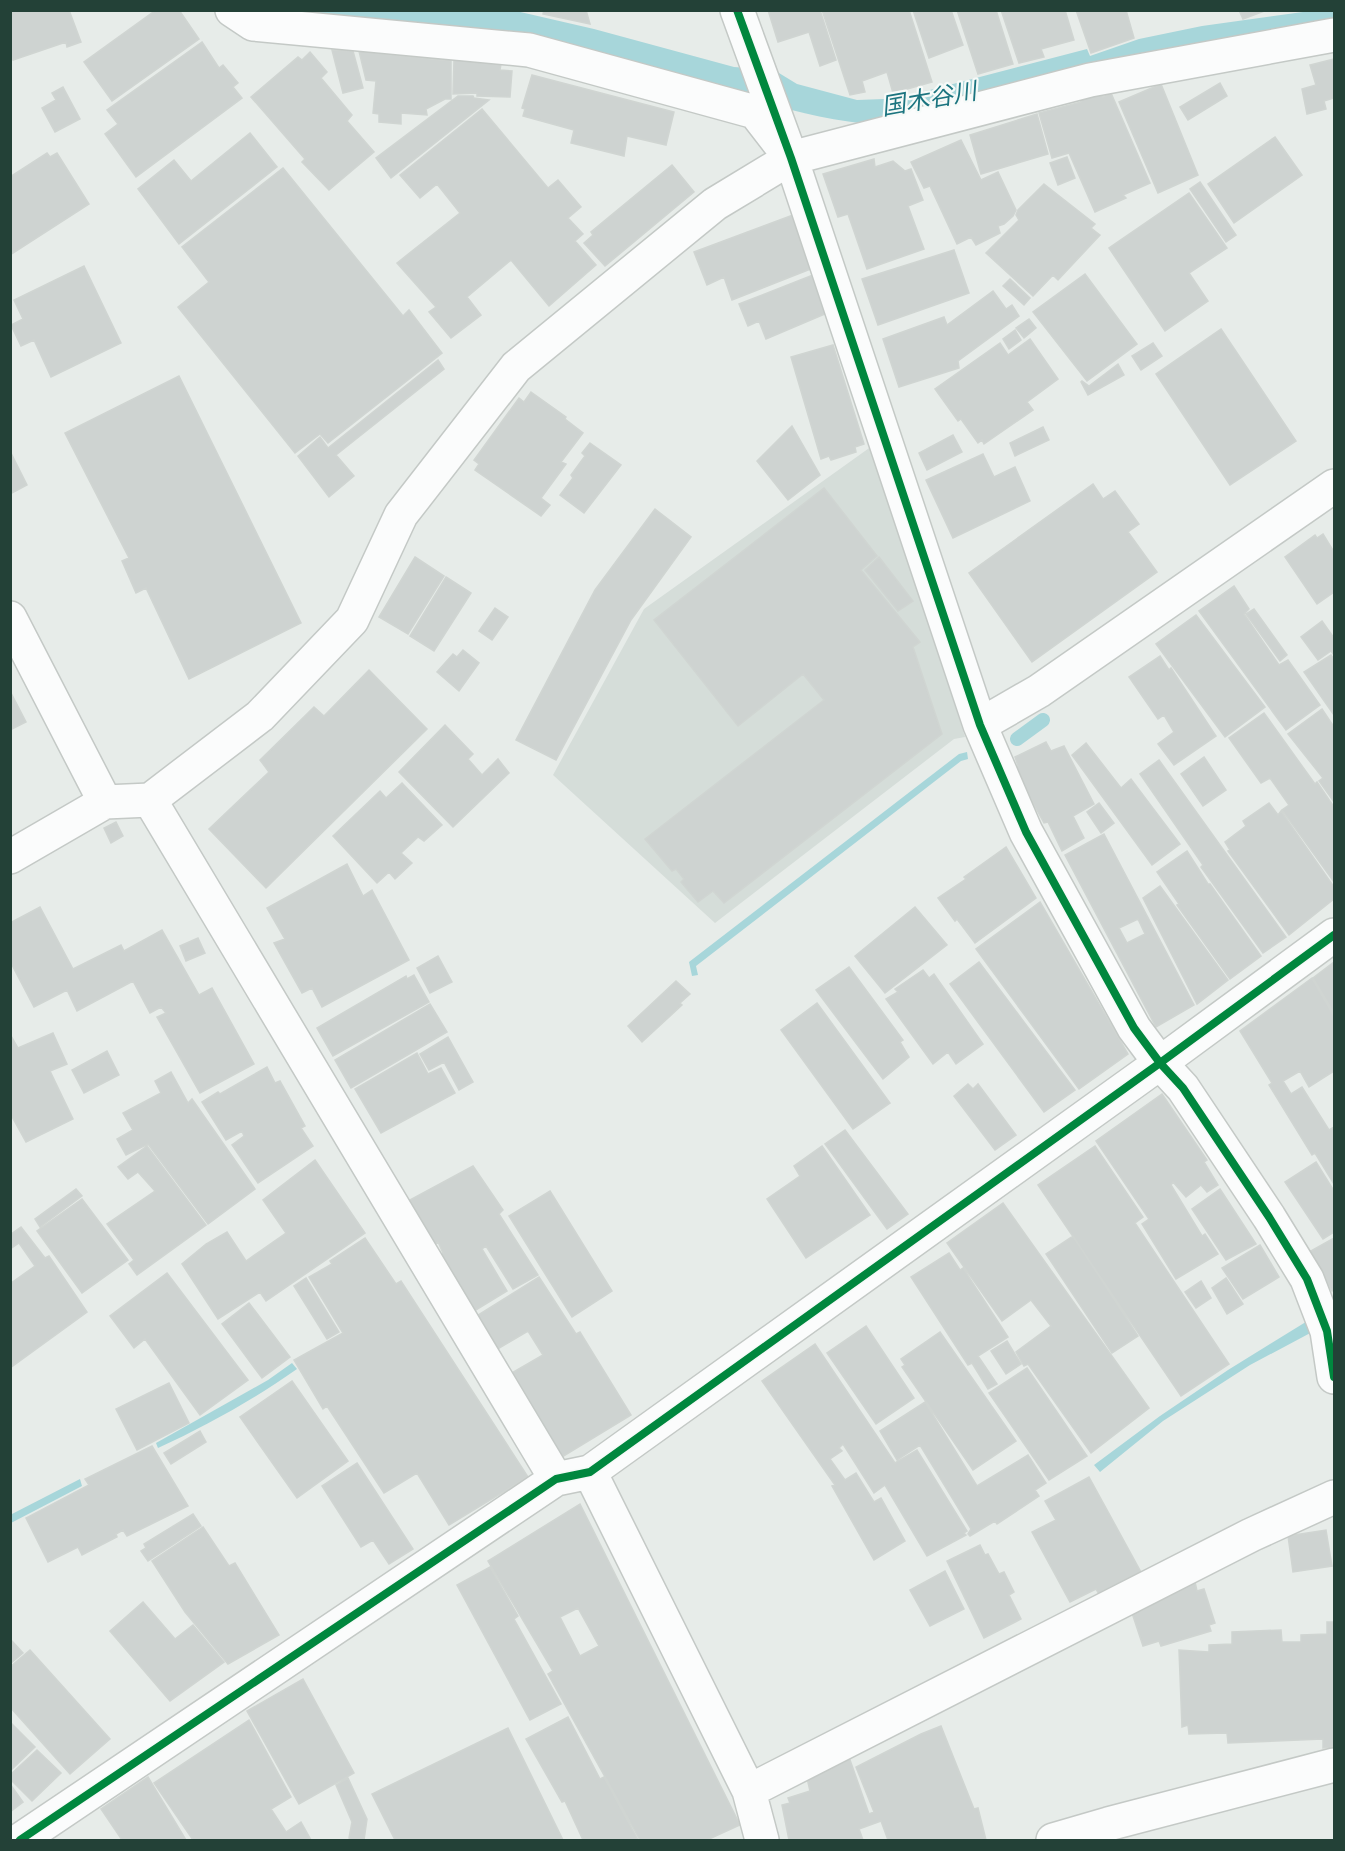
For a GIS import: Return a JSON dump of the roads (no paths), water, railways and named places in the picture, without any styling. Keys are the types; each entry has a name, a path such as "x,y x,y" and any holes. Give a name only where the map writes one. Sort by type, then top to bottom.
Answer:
{"street":[{"path":"232,10 253,24 529,50 755,112 791,159"},
{"path":"737,10 791,159 980,725 1026,832 1134,1028 1190,1098 1308,1279 1331,1328 1335,1377"},
{"path":"10,857 105,802 150,800 260,716 352,620 401,515 516,367 715,204 791,159 1090,80 1335,34"},
{"path":"980,725 1039,692 1335,486"},
{"path":"12,622 105,802"},
{"path":"150,800 556,1479"},
{"path":"20,1840 556,1479 590,1472 1335,935"},
{"path":"590,1472 749,1791 762,1840"},
{"path":"749,1791 1251,1535 1335,1497"},
{"path":"1053,1840 1335,1766"}],"water":[{"name":"国木谷川","path":"249,11 516,11 594,29 734,67 774,70 797,84 857,100 884,99 930,90 1087,49 1090,56 1139,39 1202,26 1310,11 1334,11 1334,30 878,125 823,117 733,94"},
{"path":"967,752 968,759 961,761 696,966 698,975 692,976 689,962 959,754"},
{"path":"1309,1320 1314,1331 1250,1365 1163,1421 1100,1472 1094,1465 1160,1416 1228,1370"},
{"path":"292,1363 297,1369 246,1402 158,1448 156,1443 268,1380"},
{"path":"80,1479 82,1486 11,1523 12,1514"}],"waterway":[{"path":"1017,739 1043,720"}]}
